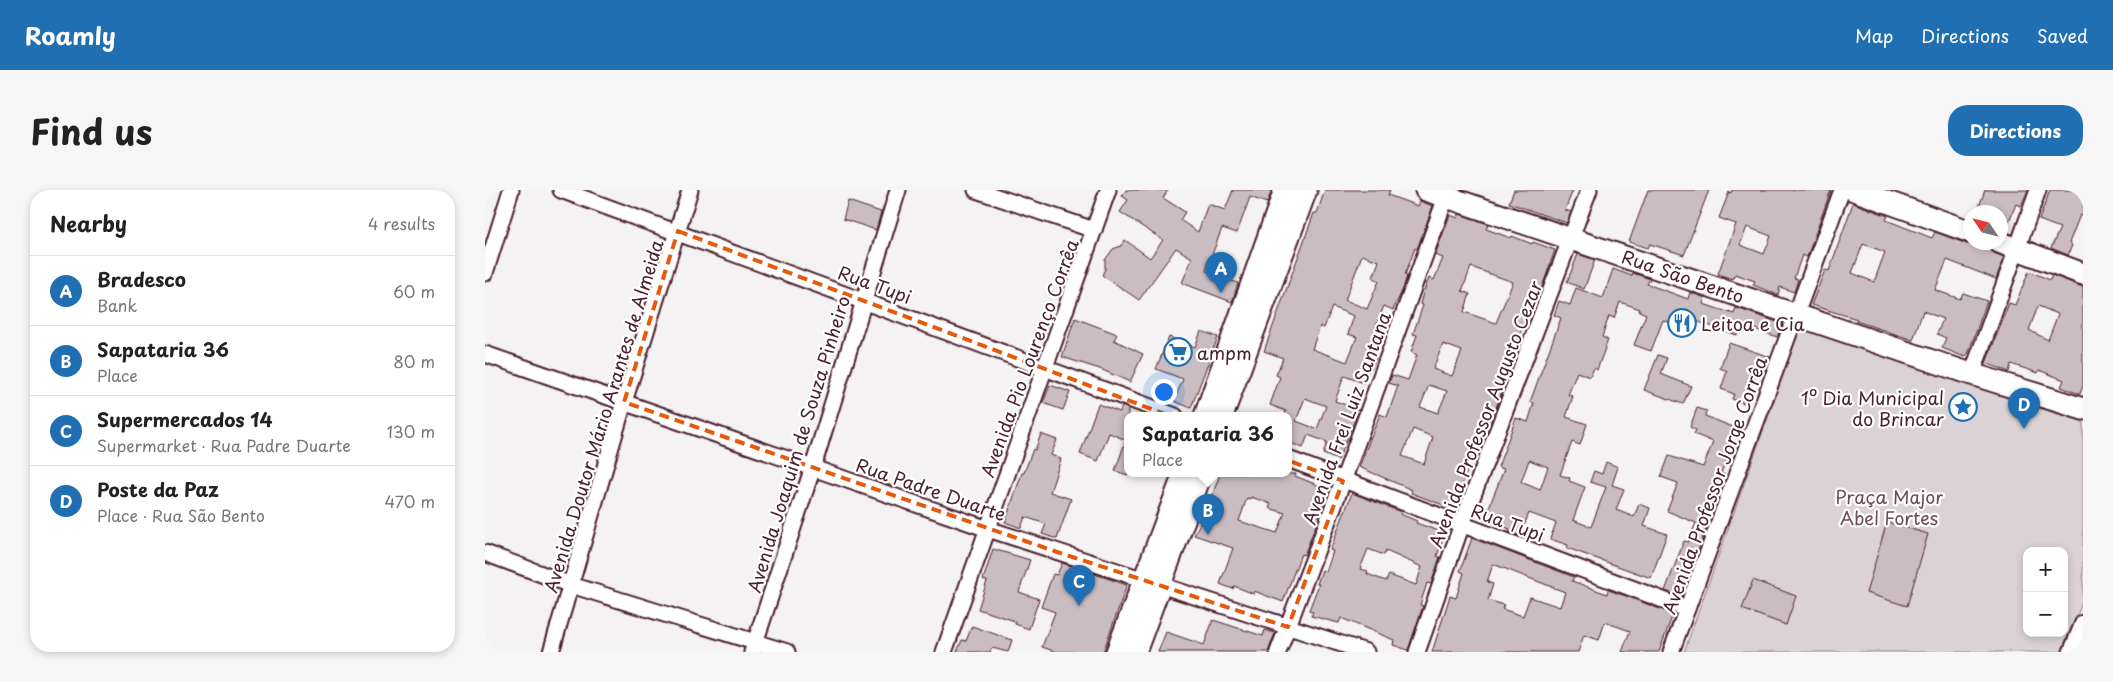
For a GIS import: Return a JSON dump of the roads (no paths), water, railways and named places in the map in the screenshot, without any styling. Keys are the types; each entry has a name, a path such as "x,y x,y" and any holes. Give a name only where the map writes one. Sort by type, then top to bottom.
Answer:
{"street":[{"path":"485,273 511,190"},
{"name":"Rua Tupi","path":"561,190 678,231 1164,412"},
{"name":"Avenida Doutor Mário Arantes de Almeida","path":"551,652 624,402 690,190"},
{"name":"Avenida Joaquim de Souza Pinheiro","path":"754,647 813,467 898,190"},
{"path":"976,190 1094,230"},
{"name":"Avenida Pio Lourenço Corrêa","path":"944,652 1108,190"},
{"path":"1206,412 1285,190"},
{"path":"1223,412 1306,190"},
{"name":"Rua São Bento","path":"1426,190 1972,374 2083,409"},
{"name":"Avenida Professor Augusto Cezar","path":"1417,652 1462,524 1589,190"},
{"name":"Avenida Professor Jorge Corrêa","path":"1671,652 1842,190"},
{"path":"1854,190 1963,229"},
{"path":"2038,190 2008,246 2083,274"},
{"name":"Avenida Frei Luiz Santana","path":"1279,652 1446,197"},
{"path":"1972,374 2007,250"},
{"name":"Rua Padre Duarte","path":"485,354 988,529 1152,584 1366,652"},
{"name":"Rua Tupi","path":"1292,461 1687,608"},
{"path":"1135,652 1152,584 1183,477"},
{"path":"1117,652 1152,584 1200,477"},
{"path":"485,553 571,585 754,647 787,652"},
{"path":"2071,652 2083,622"}],"place":[{"name":"Bradesco","path":"1221,293"},
{"name":"Leitoa e Cia","path":"1682,323"},
{"name":"ampm","path":"1178,352"},
{"name":"1º Dia Municipal do Brincar","path":"1963,407"},
{"name":"Poste da Paz","path":"2024,429"},
{"name":"Sapataria 36","path":"1208,535"},
{"name":"Supermercados 14","path":"1079,606"}],"park label":[{"name":"Praça Major Abel Fortes","path":"1889,506"}]}
